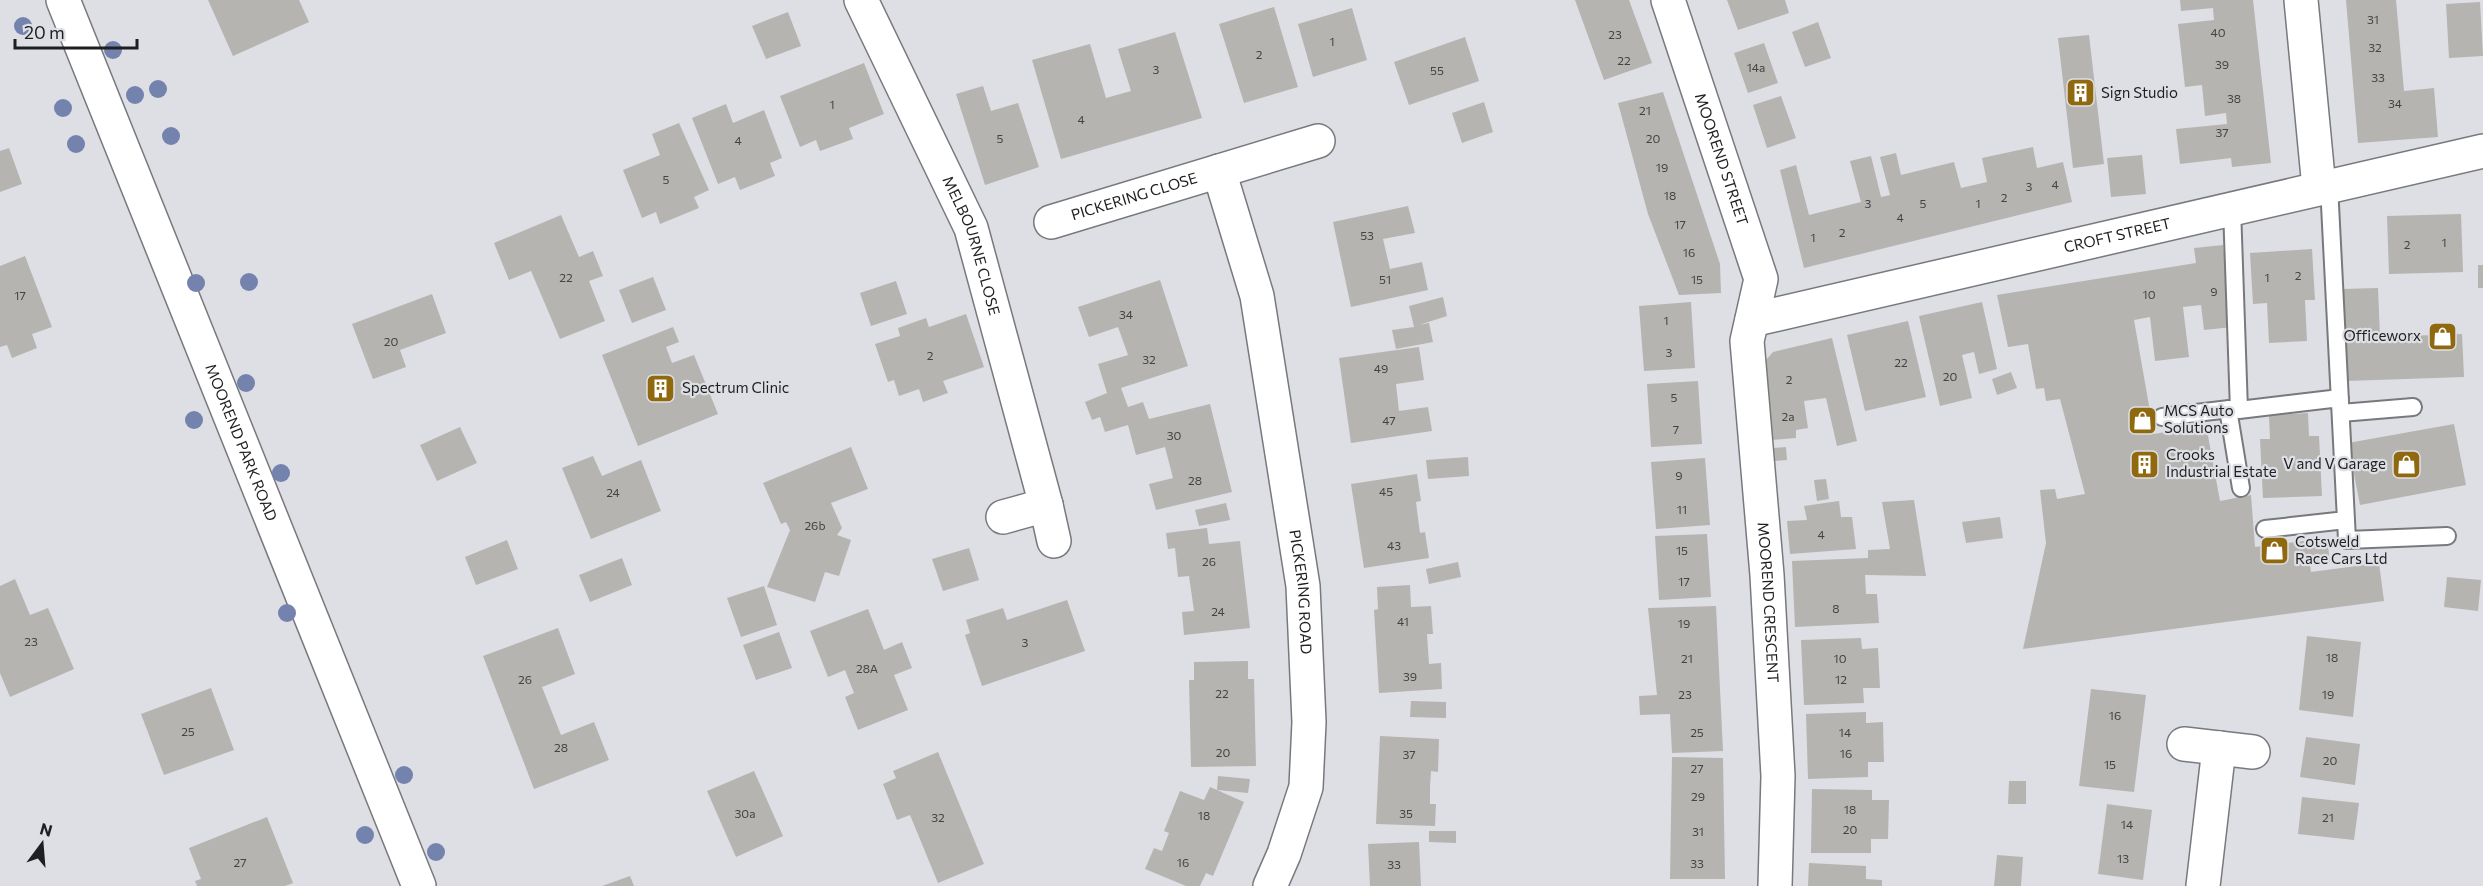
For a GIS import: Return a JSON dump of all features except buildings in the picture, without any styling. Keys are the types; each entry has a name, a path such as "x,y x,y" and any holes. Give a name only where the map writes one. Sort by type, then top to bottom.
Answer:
{"street":[{"name":"MOOREND PARK ROAD","path":"63,0 419,886"},
{"name":"MELBOURNE CLOSE","path":"861,0 971,228 1054,541"},
{"name":"MOOREND STREET","path":"1668,0 1761,279 1752,320"},
{"path":"2301,0 2324,187"},
{"name":"PICKERING CLOSE","path":"1051,222 1318,141"},
{"name":"CROFT STREET","path":"1752,320 2483,151"},
{"name":"PICKERING ROAD","path":"1219,171 1257,296 1302,576 1308,668 1309,722 1306,787 1284,854 1270,886"},
{"name":"MOOREND CRESCENT","path":"1752,320 1747,342 1767,575 1778,776 1775,886"},
{"path":"1003,517 1046,505"},
{"path":"2184,744 2253,752"},
{"path":"2203,886 2219,748"}],"lane":[{"path":"2324,187 2347,540 2447,536"},
{"path":"2232,208 2233,408 2241,488"},
{"path":"2162,417 2233,408 2239,410 2340,405 2413,407"},
{"path":"2265,529 2346,520"}],"place":[{"name":"Sign Studio","path":"2080,93"},
{"name":"Officeworx","path":"2442,336"},
{"name":"Spectrum Clinic","path":"661,388"},
{"name":"MCS Auto Solutions","path":"2143,420"},
{"name":"Crooks Industrial Estate","path":"2145,464"},
{"name":"V and V Garage","path":"2407,464"},
{"name":"Cotsweld Race Cars Ltd","path":"2274,551"}]}
